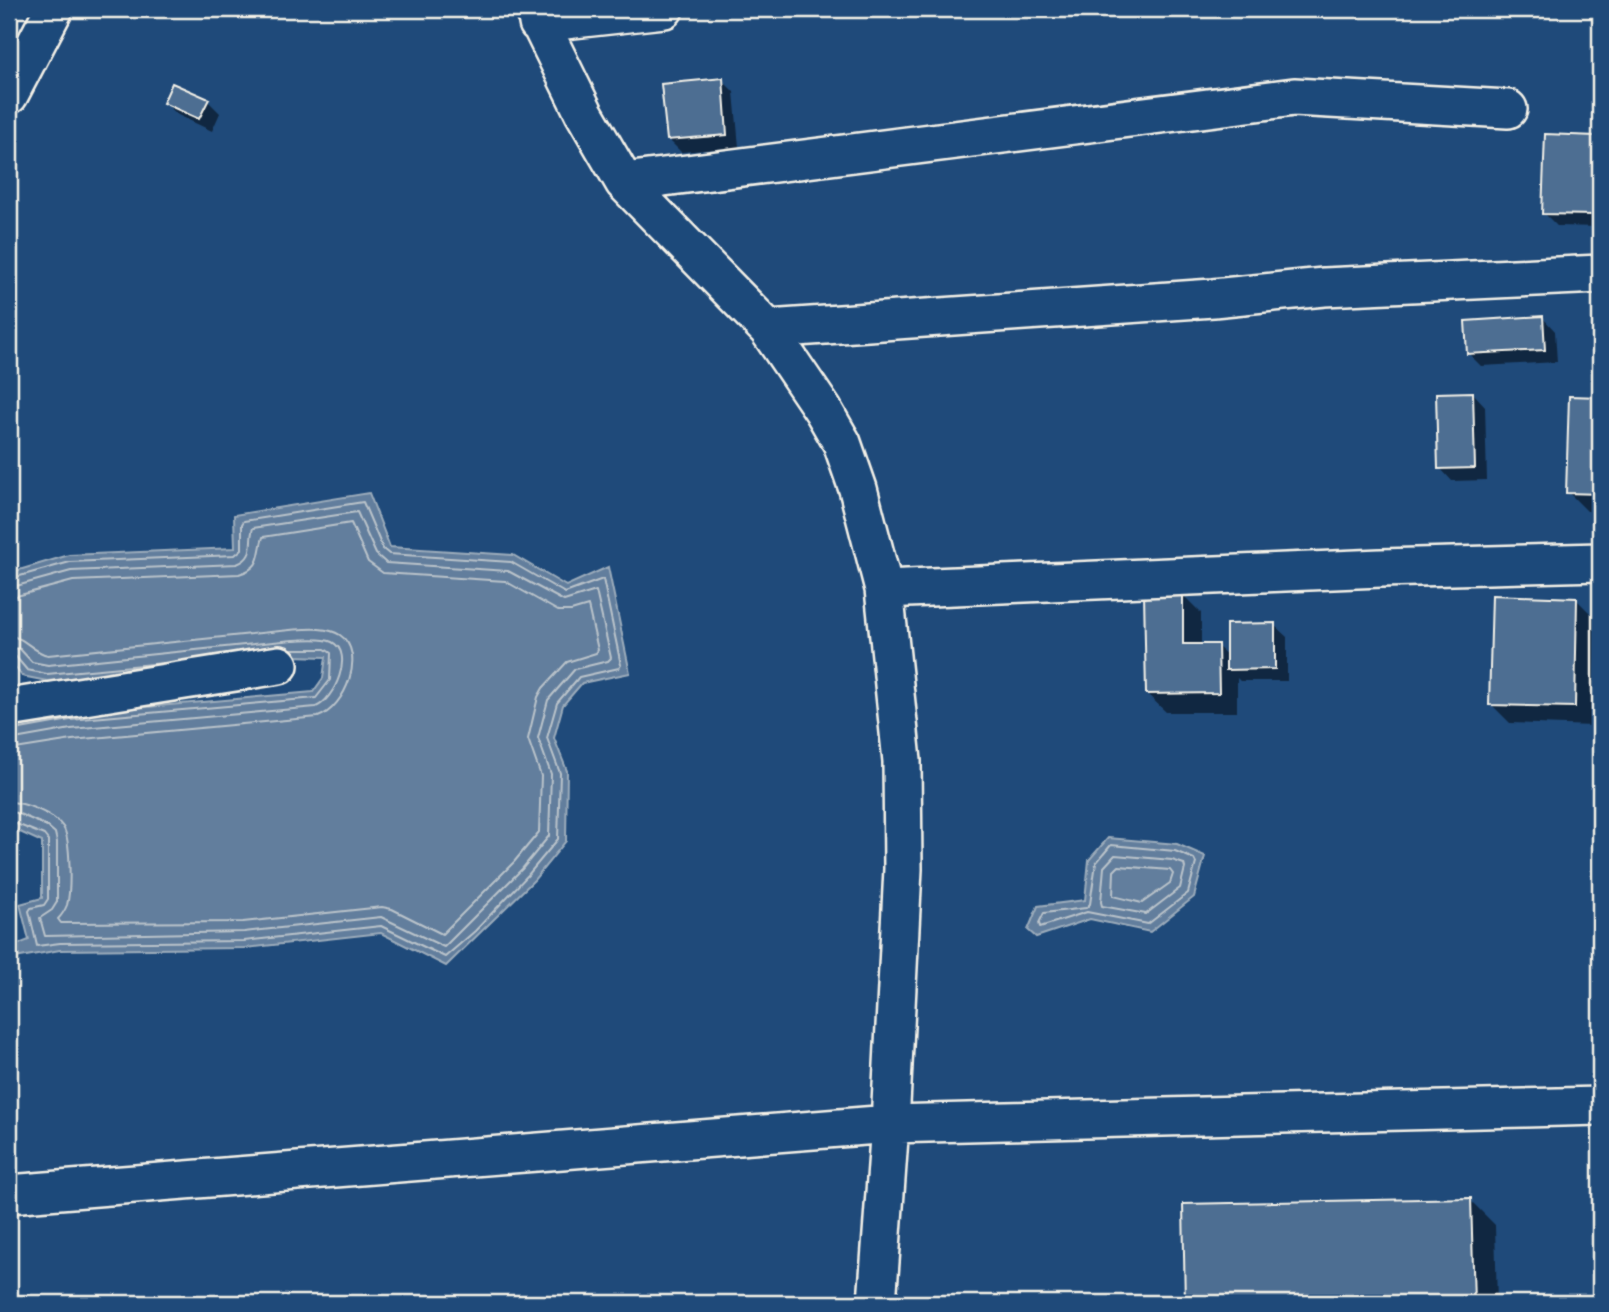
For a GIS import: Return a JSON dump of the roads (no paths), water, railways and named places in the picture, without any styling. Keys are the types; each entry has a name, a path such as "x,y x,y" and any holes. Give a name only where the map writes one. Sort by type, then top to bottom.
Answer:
{"street":[{"path":"9,95 54,9"},
{"path":"664,9 536,16 584,113 624,182 768,329 842,443 858,489 884,589 902,761 902,882 890,1124 877,1303"},
{"path":"624,182 1294,97 1508,109"},
{"path":"768,329 1213,298 1324,287 1600,274"},
{"path":"884,589 1367,568 1600,562"},
{"path":"9,708 279,664"},
{"path":"9,1194 890,1124 1600,1106"}],"water":[{"path":"369,493 390,547 513,555 566,586 608,567 630,673 582,683 563,705 554,738 567,771 566,841 534,880 446,966 381,933 245,948 60,950 9,959 9,948 29,940 20,904 42,898 42,842 9,827 9,724 69,714 313,692 323,678 326,657 293,656 47,681 22,676 9,659 9,573 69,555 235,548 234,515"},
{"path":"1108,838 1177,844 1205,856 1194,897 1150,932 1090,919 1036,937 1028,930 1038,906 1085,900 1089,860"}]}
